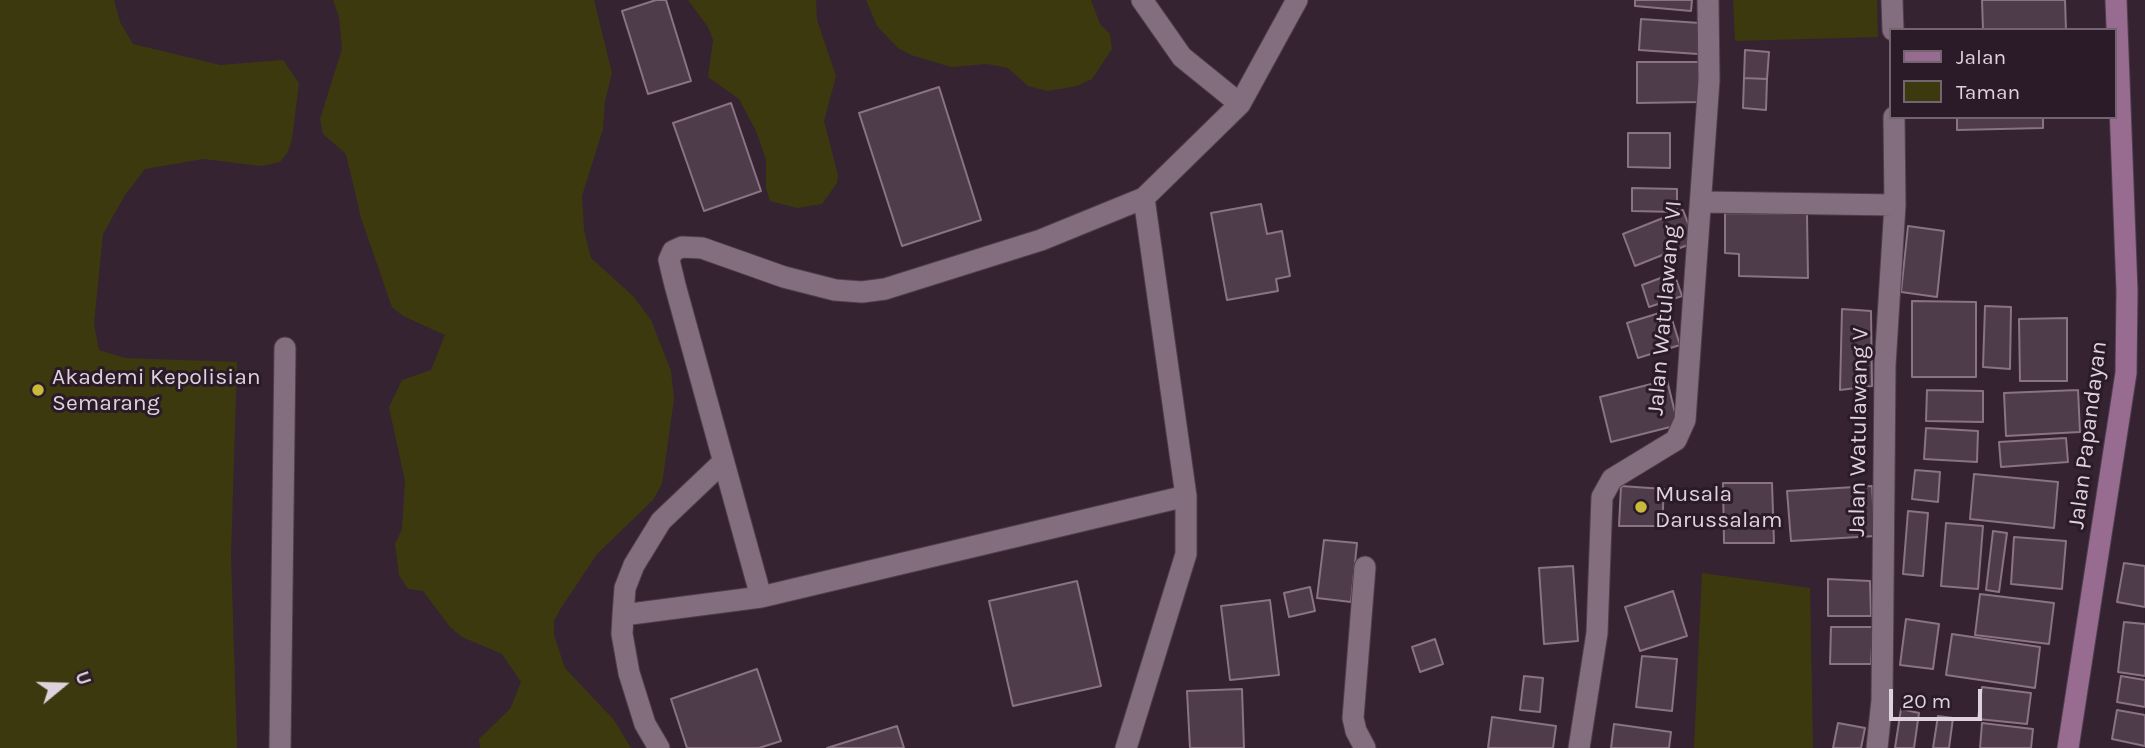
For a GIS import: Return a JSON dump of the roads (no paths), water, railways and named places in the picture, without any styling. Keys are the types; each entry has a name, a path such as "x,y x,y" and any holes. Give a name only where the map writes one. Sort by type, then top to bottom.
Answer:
{"main road":[{"name":"Jalan Papandayan","path":"2116,0 2117,28"},
{"name":"Jalan Papandayan","path":"2068,748 2126,373 2126,291 2117,29"}],"street":[{"path":"1142,0 1182,57 1240,104"},
{"path":"761,597 672,272 669,260 673,251 682,247 702,248 784,278 835,290 862,292 885,289 1041,240 1144,198 1240,104 1297,0"},
{"name":"Jalan Watulawang VI","path":"1579,748 1597,633 1602,497 1612,479 1676,440 1685,419 1709,80 1707,0"},
{"path":"1892,0 1892,28"},
{"name":"Jalan Watulawang V","path":"1877,748 1882,700 1885,365 1895,205 1894,119"},
{"path":"1126,748 1186,554 1186,496 1144,198"},
{"path":"1701,202 1895,205"},
{"path":"280,748 285,348"},
{"path":"659,748 645,724 629,673 622,634 625,588 634,565 661,521 723,462"},
{"path":"623,615 761,597 1186,496"},
{"path":"1365,567 1353,718 1365,748"}],"place":[{"name":"Akademi Kepolisian Semarang","path":"38,390"},
{"name":"Musala Darussalam","path":"1641,507"}]}
